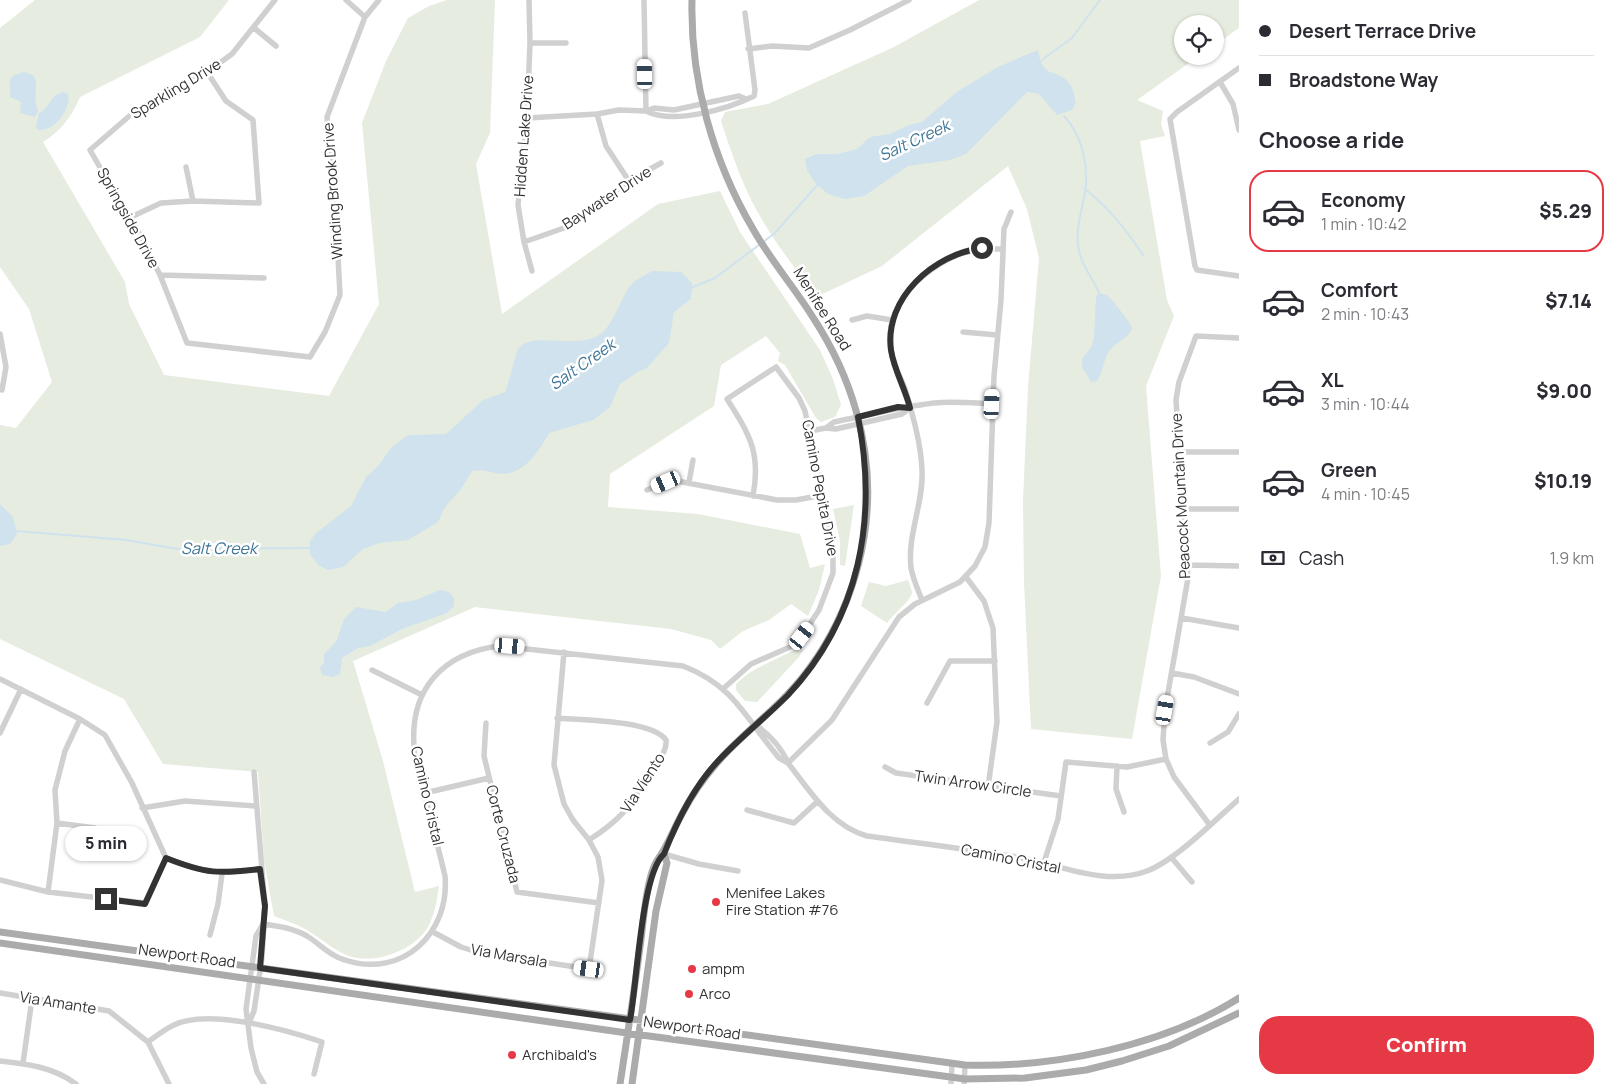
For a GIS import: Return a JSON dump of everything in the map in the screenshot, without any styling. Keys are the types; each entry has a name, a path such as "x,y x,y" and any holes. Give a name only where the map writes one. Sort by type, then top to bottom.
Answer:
{"main road":[{"name":"Menifee Road","path":"620,1084 647,899 656,860 664,854 683,813 699,786 718,761 788,694 814,662 832,631 851,588 862,549 867,513 867,464 859,420 837,357 744,212 722,167 704,108 696,65 692,0"},
{"name":"Menifee Road","path":"632,1084 656,911 667,863 664,854"},
{"name":"Newport Road","path":"0,932 642,1022 965,1065 1053,1060 1130,1045 1176,1028 1239,998"},
{"name":"Newport Road","path":"0,943 951,1081 1025,1078 1086,1070 1169,1046 1239,1013"}],"street":[{"name":"Sparkling Drive","path":"90,150 134,112 207,72 232,54 275,0"},
{"path":"346,0 366,16"},
{"name":"Winding Brook Drive","path":"187,343 310,357 325,332 340,295 338,237 327,117 366,16 379,0"},
{"name":"Hidden Lake Drive","path":"529,0 530,42 527,118 518,205 524,242 532,271"},
{"path":"644,0 646,111"},
{"path":"748,49 772,46 809,48 850,30 909,0"},
{"path":"527,118 597,114 619,110 646,111 654,108 674,113 740,103 754,96 755,90 748,49 745,13"},
{"path":"254,28 276,46"},
{"path":"530,42 566,43"},
{"path":"1239,68 1177,112 1170,120 1195,266 1198,270 1239,276"},
{"path":"131,217 161,204 192,201 260,204 253,120 226,101 207,72"},
{"path":"1220,82 1233,104 1239,130"},
{"path":"597,114 606,146 629,181"},
{"name":"Springside Drive","path":"90,150 118,199 131,217 160,275 187,343"},
{"name":"Baywater Drive","path":"524,242 564,228 629,181 661,163"},
{"path":"186,167 192,201"},
{"path":"788,763 832,720 894,623 909,608 948,589 966,577 978,562 987,537 992,404 1004,229 1011,212"},
{"path":"922,600 911,568 922,472 910,408 891,351 892,320 902,297 944,260 969,250 1003,249"},
{"path":"160,275 264,278"},
{"path":"852,320 867,316 892,320"},
{"path":"963,332 997,335"},
{"path":"0,334 6,368 1,390"},
{"name":"Peacock Mountain Drive","path":"1209,824 1180,788 1166,759 1163,727 1182,618 1188,565 1177,391 1196,336 1239,338"},
{"name":"Camino Pepita Drive","path":"724,688 751,664 790,647 802,636 819,610 833,573 834,560 810,431 799,398 776,367 728,399 754,448 757,477 753,496"},
{"path":"810,431 826,428 836,429 859,420 902,414 910,408 947,402 992,404"},
{"path":"1180,452 1239,452"},
{"path":"689,482 693,460"},
{"path":"646,490 666,482 689,482 777,500 796,500 822,495"},
{"path":"1184,509 1239,509"},
{"path":"1188,565 1239,566"},
{"path":"966,577 979,593 988,610 993,628 997,731 988,786"},
{"path":"1182,618 1239,628"},
{"name":"Camino Cristal","path":"263,924 298,931 337,957 360,964 373,964 398,958 420,946 433,932 442,913 446,890 445,876 414,749 415,715 422,695 431,681 447,664 478,650 499,646 683,666 710,678 724,688 755,725 766,732 818,801 834,818 859,834 1044,862 1069,870 1117,876 1149,870 1171,857 1239,799"},
{"path":"564,652 554,765 564,804 573,820 589,840 601,868 602,880 599,903"},
{"path":"927,703 950,661 995,660"},
{"path":"372,670 422,695"},
{"path":"1172,673 1194,677 1239,694"},
{"path":"0,679 80,719 105,735 132,783 166,858 192,868 222,874 260,869"},
{"path":"0,733 21,690"},
{"path":"1210,743 1228,732 1239,714"},
{"name":"Via Viento","path":"557,718 643,728 663,735 666,740 665,752 633,803 610,827 589,840"},
{"path":"48,892 57,822 55,790 65,751 80,719"},
{"name":"Corte Cruzada","path":"486,723 484,756 517,892 599,903"},
{"path":"1044,862 1058,819 1066,762 1136,766 1166,759"},
{"path":"1117,766 1116,789 1124,812"},
{"name":"Twin Arrow Circle","path":"885,767 896,773 1061,796"},
{"path":"249,1023 254,1011 264,937 265,890 260,869 254,772"},
{"path":"425,793 489,778"},
{"path":"142,808 185,801 256,806"},
{"path":"747,810 794,823 818,801"},
{"path":"57,822 94,828"},
{"path":"664,854 699,864 738,871"},
{"path":"1171,857 1192,882"},
{"path":"0,880 48,892 145,904 166,858"},
{"path":"210,935 218,904 222,874"},
{"name":"Via Marsala","path":"433,932 461,947 477,952 589,969 599,903"},
{"path":"263,924 256,936 246,1009 251,1048 257,1072 264,1084"},
{"name":"Via Amante","path":"0,993 109,1011 148,1042 169,1084"},
{"path":"23,1063 32,999"},
{"path":"148,1042 175,1024 203,1019 249,1023 290,1031 322,1042 314,1074"},
{"path":"0,1061 23,1063 60,1072 76,1084"},
{"path":"951,1081 952,1064"},
{"path":"965,1065 965,1081"}],"shaded area":[{"path":"35,0 229,0 200,37 80,97 65,122 43,142 125,282 129,304 164,375 329,396 379,304 362,123 386,61 408,18 429,6 447,0 495,0 490,133 476,164 502,314 658,204 720,191 740,232 820,350 833,379 841,405 835,417 821,422 816,418 785,365 778,361 780,353 766,336 721,365 714,406 610,474 608,507 698,514 800,534 810,568 825,564 819,590 808,616 791,604 769,620 743,631 720,649 711,640 671,629 475,607 353,661 383,761 415,892 439,886 434,912 428,927 415,942 387,956 366,959 350,956 303,928 274,916 264,860 258,772 163,764 124,699 0,639 0,425 16,428 52,382 29,309 0,267 0,28"},
{"path":"979,0 1239,0 1239,28 1224,39 1224,15 1174,15 1174,65 1186,65 1137,100 1163,111 1161,124 1165,136 1140,141 1167,300 1174,316 1146,386 1161,576 1132,739 1031,729 1024,583 1023,501 1028,387 1039,258 1027,209 1008,166 882,266 816,297 778,244 751,200 741,178 721,121 725,112 768,104 894,47"},
{"path":"854,505 845,566 840,565 840,541 833,509"},
{"path":"908,580 912,592 911,595 887,623 861,606 869,582 886,586"},
{"path":"799,647 803,650 799,657 757,702 745,701 736,690 736,684 750,672"}],"water":[{"path":"1038,50 1043,66 1050,72 1064,78 1070,85 1076,102 1072,110 1057,115 1039,94 1027,92 966,154 950,160 908,166 864,196 845,199 828,194 815,183 807,170 805,159 816,154 837,154 857,149 870,137 890,134 909,125 922,122 958,91 998,67"},
{"path":"24,72 33,75 36,82 36,106 38,111 35,117 20,113 21,102 10,97 11,78"},
{"path":"63,92 68,94 64,113 50,127 38,130 36,127 39,113 45,109 55,96"},
{"path":"652,271 681,272 692,283 691,299 674,312 669,343 646,369 639,371 620,384 610,407 593,420 549,433 540,449 528,463 513,472 504,474 472,471 461,489 445,507 438,522 408,540 379,543 363,549 343,567 328,570 318,565 310,554 310,541 315,534 351,506 366,477 378,466 392,447 408,435 446,434 483,400 505,392 517,351 526,343 546,340 583,340 594,338 603,332 608,327 626,292 633,283"},
{"path":"1099,293 1110,298 1132,329 1109,351 1099,378 1097,381 1091,382 1082,367 1082,359 1092,346 1096,297"},
{"path":"0,504 13,517 17,534 10,544 0,546"},
{"path":"440,590 449,592 454,598 454,606 447,613 402,629 370,646 358,648 342,658 340,674 333,677 322,675 320,668 324,663 324,654 336,642 344,619 356,607 386,612 398,603 416,600"}],"waterway":[{"name":"Salt Creek","path":"1039,62 1072,38 1100,0"},
{"path":"1064,116 1080,142 1085,162 1086,182 1078,232 1079,252 1100,295"},
{"name":"Salt Creek","path":"691,288 715,278 775,233 819,183"},
{"path":"1085,189 1117,219 1143,255"},
{"name":"Salt Creek","path":"17,531 126,540 177,549 311,548"}],"place":[{"name":"Menifee Lakes Fire Station #76","path":"716,902"},
{"name":"ampm","path":"692,969"},
{"name":"Arco","path":"689,994"},
{"name":"Archibald's","path":"512,1055"}],"route":[{"path":"106,899 145,904 166,858 192,868 222,874 260,869 265,890 265,906 260,968 630,1020 644,912 656,860 664,854 692,797 718,761 788,694 814,662 840,616 851,588 862,549 867,513 867,464 858,417 898,407 910,408 903,382 894,364 891,351 892,320 896,309 902,297 909,289 934,267 957,254 982,248"}]}
